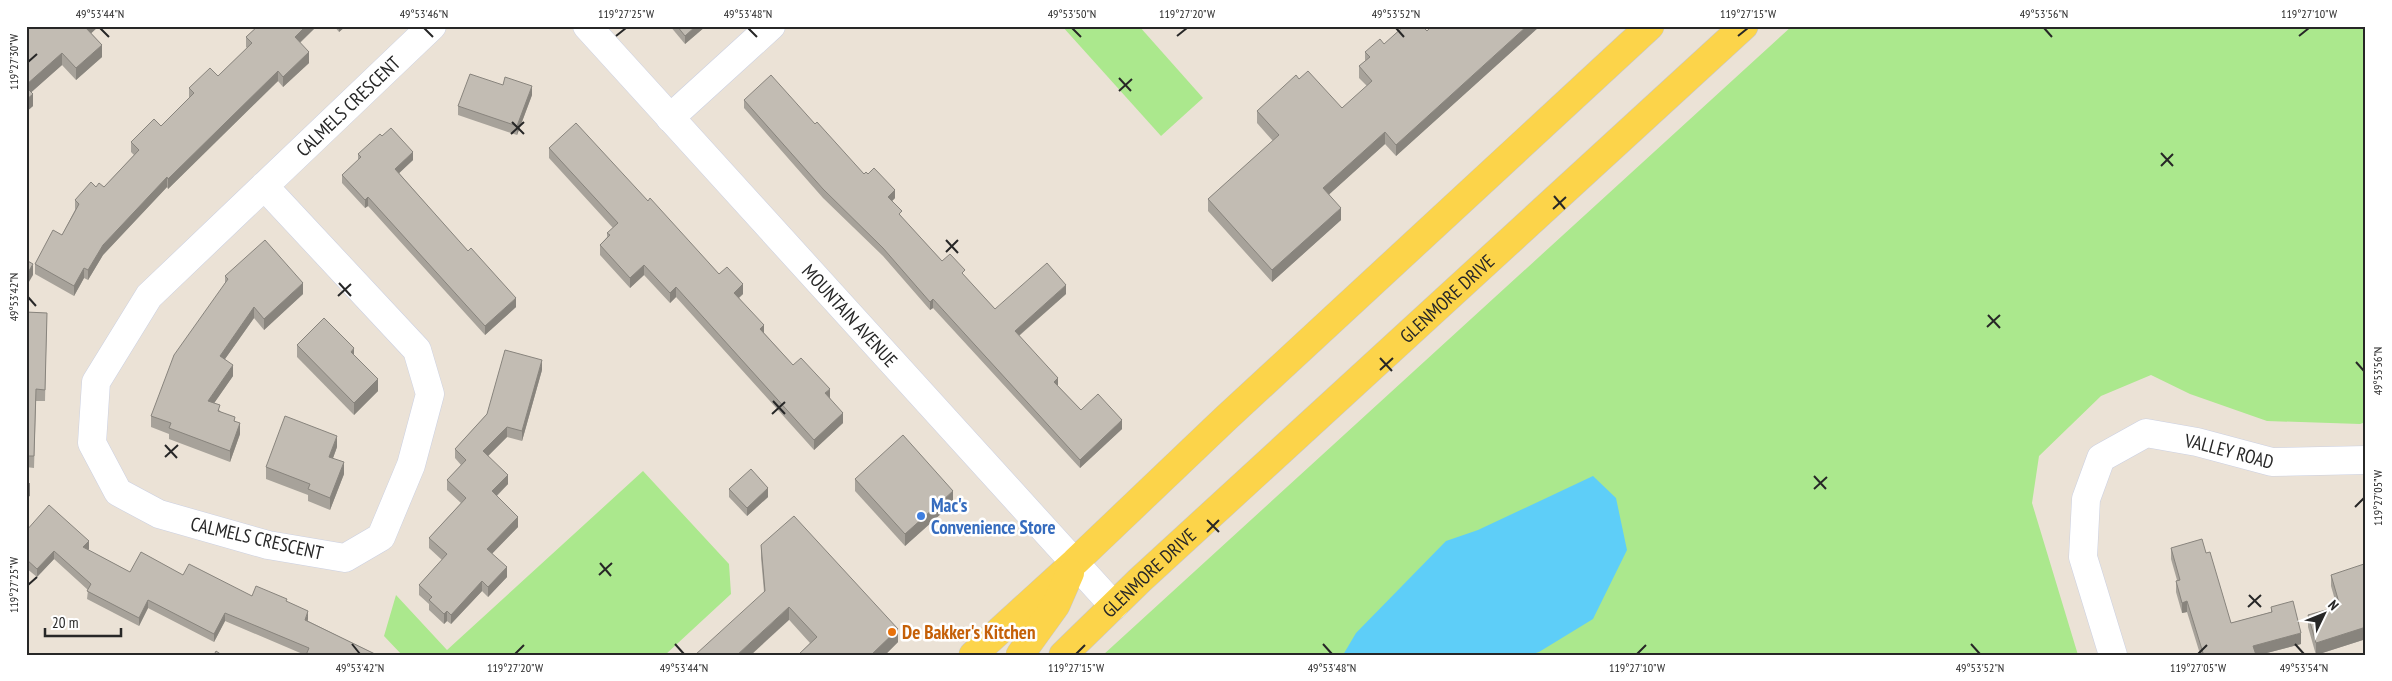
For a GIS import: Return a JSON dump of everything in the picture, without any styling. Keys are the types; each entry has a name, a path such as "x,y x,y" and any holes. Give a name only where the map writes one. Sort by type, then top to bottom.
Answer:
{"main road":[{"path":"972,655 1075,562 1224,419 1650,26"},
{"name":"GLENMORE DRIVE","path":"1063,655 1744,26"},
{"path":"1020,655 1056,605 1075,562"}],"street":[{"name":"CALMELS CRESCENT","path":"264,186 417,350 430,394 411,465 381,537 345,558 268,545 159,514 118,492 92,443 96,382 149,296 264,186 432,26"},
{"name":"MOUNTAIN AVENUE","path":"587,26 1114,606"},
{"path":"670,118 771,26"},
{"name":"VALLEY ROAD","path":"2113,655 2083,557 2086,499 2101,458 2146,433 2197,442 2272,462 2366,460"}],"green space":[{"path":"1062,26 1139,26 1203,98 1161,136"},
{"path":"1792,26 2366,26 2366,422 2360,424 2267,421 2190,394 2151,375 2101,396 2039,456 2032,503 2078,655 1103,655"},
{"path":"643,471 729,564 731,594 665,655 402,655 384,636 396,595 447,650"}],"water":[{"path":"1593,476 1616,498 1627,550 1593,619 1539,652 1529,655 1343,655 1356,633 1446,541 1478,530"}],"building":[{"path":"26,26 86,26 102,45 76,68 62,53 26,85"},
{"path":"258,26 306,26 295,37 309,52 283,77 278,71 168,179 167,177 103,245 88,270 84,268 74,286 35,264 53,230 62,235 79,204 75,200 91,182 96,187 99,183 104,187 139,150 131,142 154,119 161,126 194,93 189,88 210,68 218,76 252,43 246,37"},
{"path":"677,26 696,26 685,36"},
{"path":"1404,26 1422,26 1427,31 1432,26 1527,26 1396,145 1385,132 1323,188 1341,208 1272,270 1208,199 1279,135 1257,111 1296,75 1299,79 1308,71 1342,108 1372,81 1359,66 1370,57 1365,52 1380,39 1384,44"},
{"path":"470,74 503,85 505,77 532,86 517,126 458,106"},
{"path":"771,75 864,174 866,172 868,174 874,168 895,190 888,197 902,211 899,214 942,261 950,254 965,270 962,273 995,309 1047,263 1066,285 1015,331 1058,378 1054,382 1081,410 1098,394 1122,420 1080,460 933,299 930,302 883,248 823,189 744,100"},
{"path":"26,87 33,94 26,100"},
{"path":"576,123 648,201 650,198 719,274 727,267 743,284 734,293 764,325 760,329 793,365 801,358 830,389 825,393 843,413 814,440 676,287 670,293 644,265 630,278 600,245 610,235 607,233 618,223 549,148"},
{"path":"391,128 413,152 395,169 468,251 471,248 516,298 485,326 368,197 365,200 342,175 361,157 358,154 380,134 382,136"},
{"path":"265,240 303,283 264,319 254,307 220,356 233,365 208,401 220,405 218,411 235,417 234,421 240,423 230,451 169,428 171,423 151,416 174,355 228,279 225,276"},
{"path":"26,260 33,264 26,276"},
{"path":"26,312 47,313 45,390 36,389 34,456 26,456"},
{"path":"324,318 354,348 351,352 378,379 354,403 297,345"},
{"path":"505,350 542,360 522,431 507,427 483,451 508,475 492,491 518,517 487,549 507,567 488,587 482,581 451,615 447,611 444,614 429,600 432,597 419,585 447,554 429,538 466,498 447,480 466,460 455,449 487,414"},
{"path":"285,416 337,436 329,457 344,462 330,498 308,489 310,484 266,467"},
{"path":"903,435 953,491 905,534 855,479"},
{"path":"751,469 768,488 747,508 729,489"},
{"path":"49,505 89,541 83,547 130,572 141,552 183,575 189,564 252,596 256,586 287,599 286,601 308,611 305,620 377,655 306,655 309,648 225,613 214,634 148,600 139,618 87,591 91,584 54,551 37,569 26,559 26,531"},
{"path":"794,516 898,629 871,655 798,655 817,637 789,607 737,655 695,655 765,591 761,545"},
{"path":"2202,539 2206,553 2210,552 2231,623 2272,612 2271,607 2293,601 2301,633 2253,646 2256,655 2198,655 2203,653 2187,601 2182,603 2176,581 2180,580 2171,548"},
{"path":"2364,564 2366,569 2366,627 2316,643 2308,615 2340,606 2331,575"},
{"path":"216,651 222,655 214,655"}],"place":[{"name":"Mac's Convenience Store","path":"921,516"},
{"name":"De Bakker's Kitchen","path":"892,632"}]}
